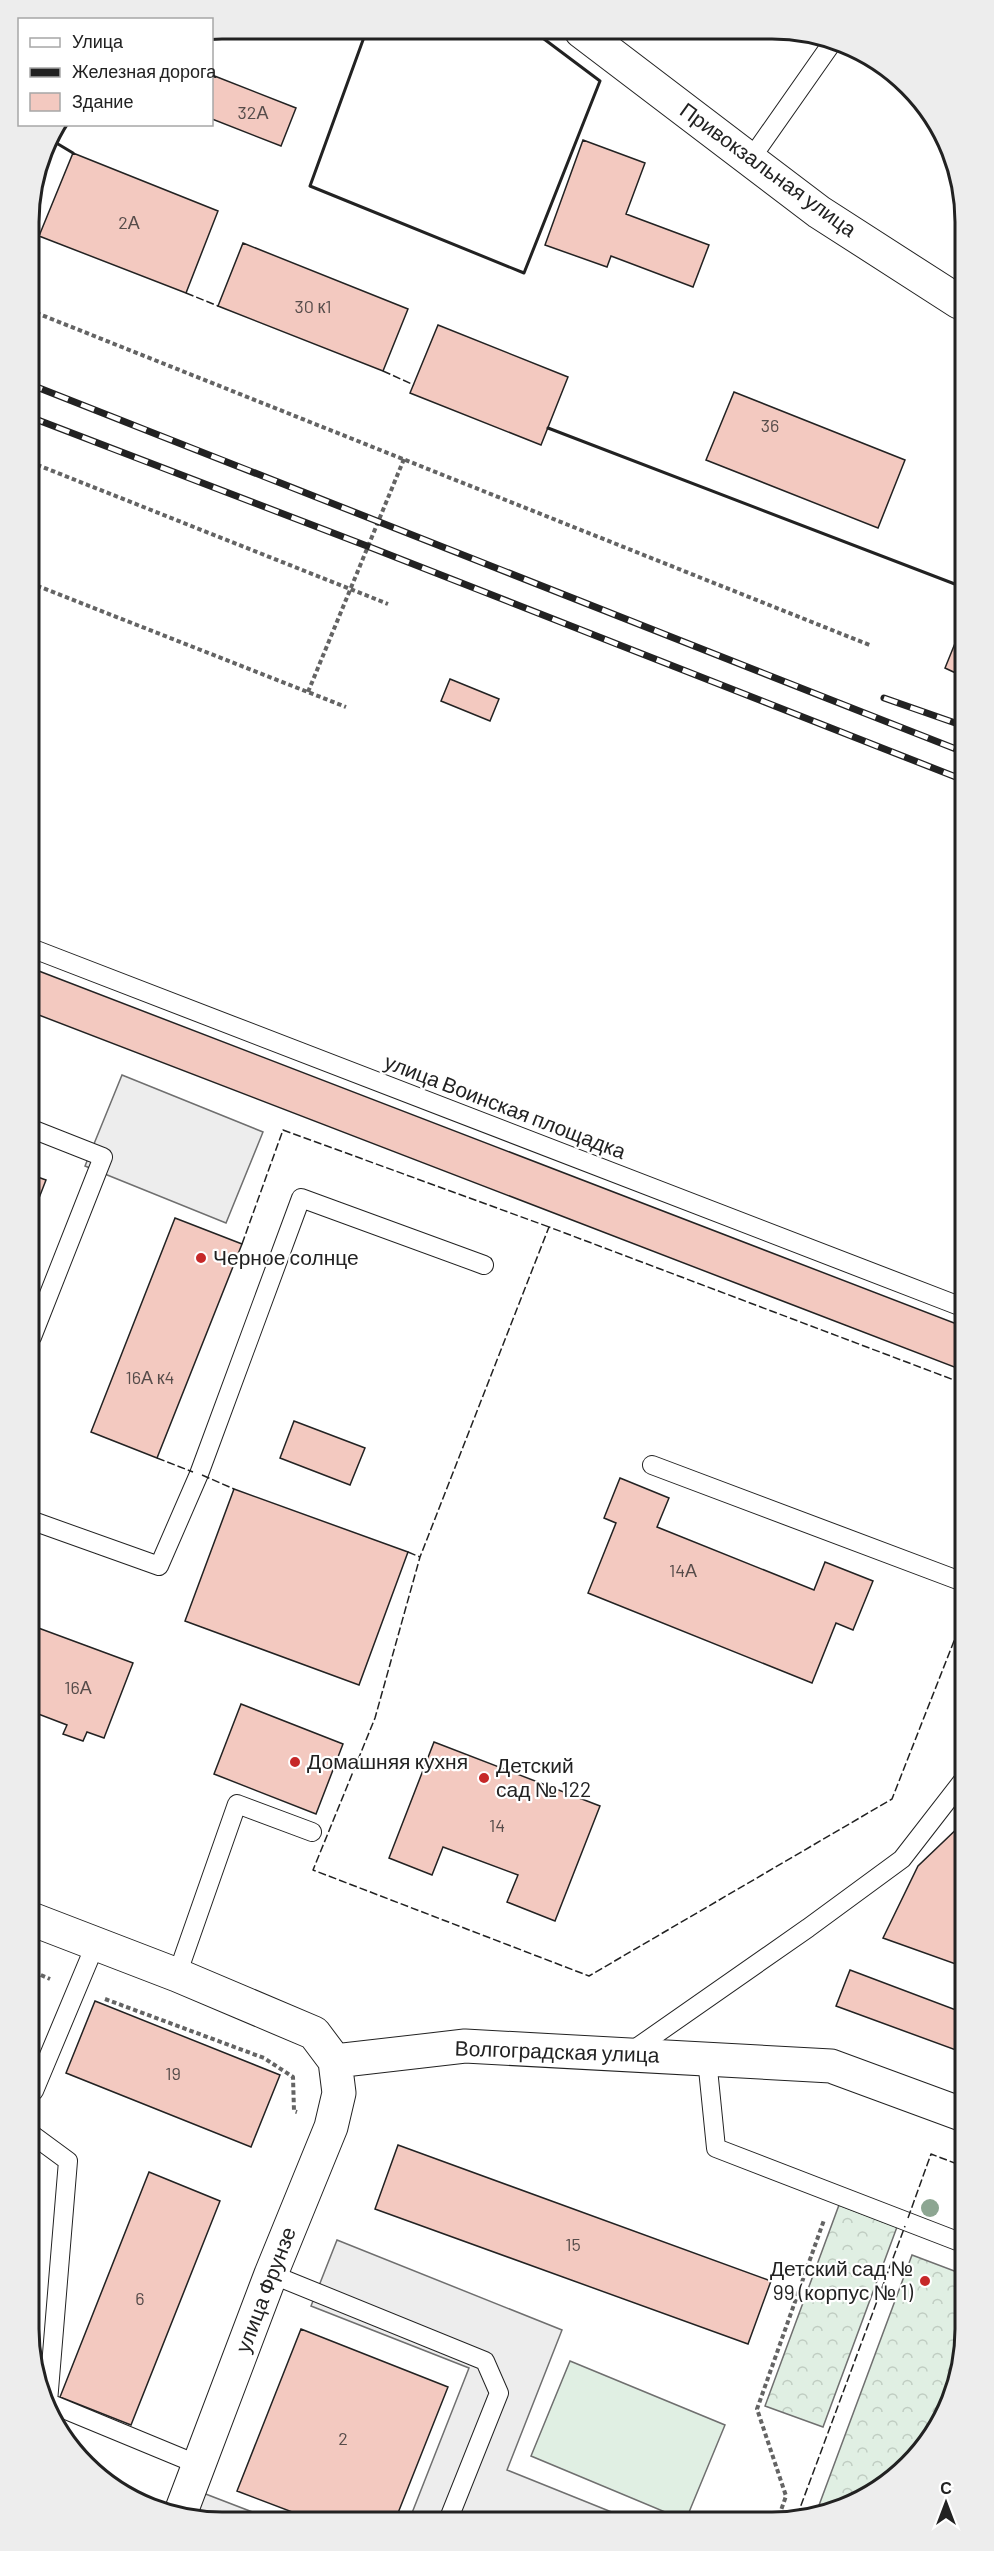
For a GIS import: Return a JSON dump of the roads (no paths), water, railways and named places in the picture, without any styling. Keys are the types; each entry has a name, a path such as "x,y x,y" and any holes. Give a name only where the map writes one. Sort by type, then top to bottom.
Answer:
{"street":[{"name":"Привокзальная улица","path":"591,39 819,212 955,299"},
{"path":"39,1922 177,1975 314,2033 334,2061"},
{"name":"Волгоградская улица","path":"334,2061 465,2046 629,2053 831,2066 955,2112"},
{"name":"улица Фрунзе","path":"183,2507 271,2274 331,2127 339,2093 334,2061"}],"lane":[{"path":"750,160 828,48"},
{"name":"улица Воинская площадка","path":"39,951 955,1304"},
{"path":"39,1132 103,1157 39,1319"},
{"path":"39,1523 159,1566 199,1474 302,1198 484,1266"},
{"path":"652,1465 955,1579"},
{"path":"629,2053 902,1859 955,1789"},
{"path":"177,1975 237,1804 312,1832"},
{"path":"39,2079 96,1943"},
{"path":"707,2059 716,2148 955,2240"},
{"path":"39,2140 68,2161 50,2390"},
{"path":"271,2274 485,2361 499,2393 452,2512"},
{"path":"56,2405 199,2465"}],"railway":[{"path":"39,388 955,749"},
{"path":"39,420 367,546 955,777"},
{"path":"884,698 955,723"}],"place":[{"name":"Черное солнце","path":"201,1258"},
{"name":"Домашняя кухня","path":"295,1762"},
{"name":"Детский сад № 122","path":"484,1778"},
{"name":"Детский сад № 99 (корпус № 1)","path":"925,2281"}]}
